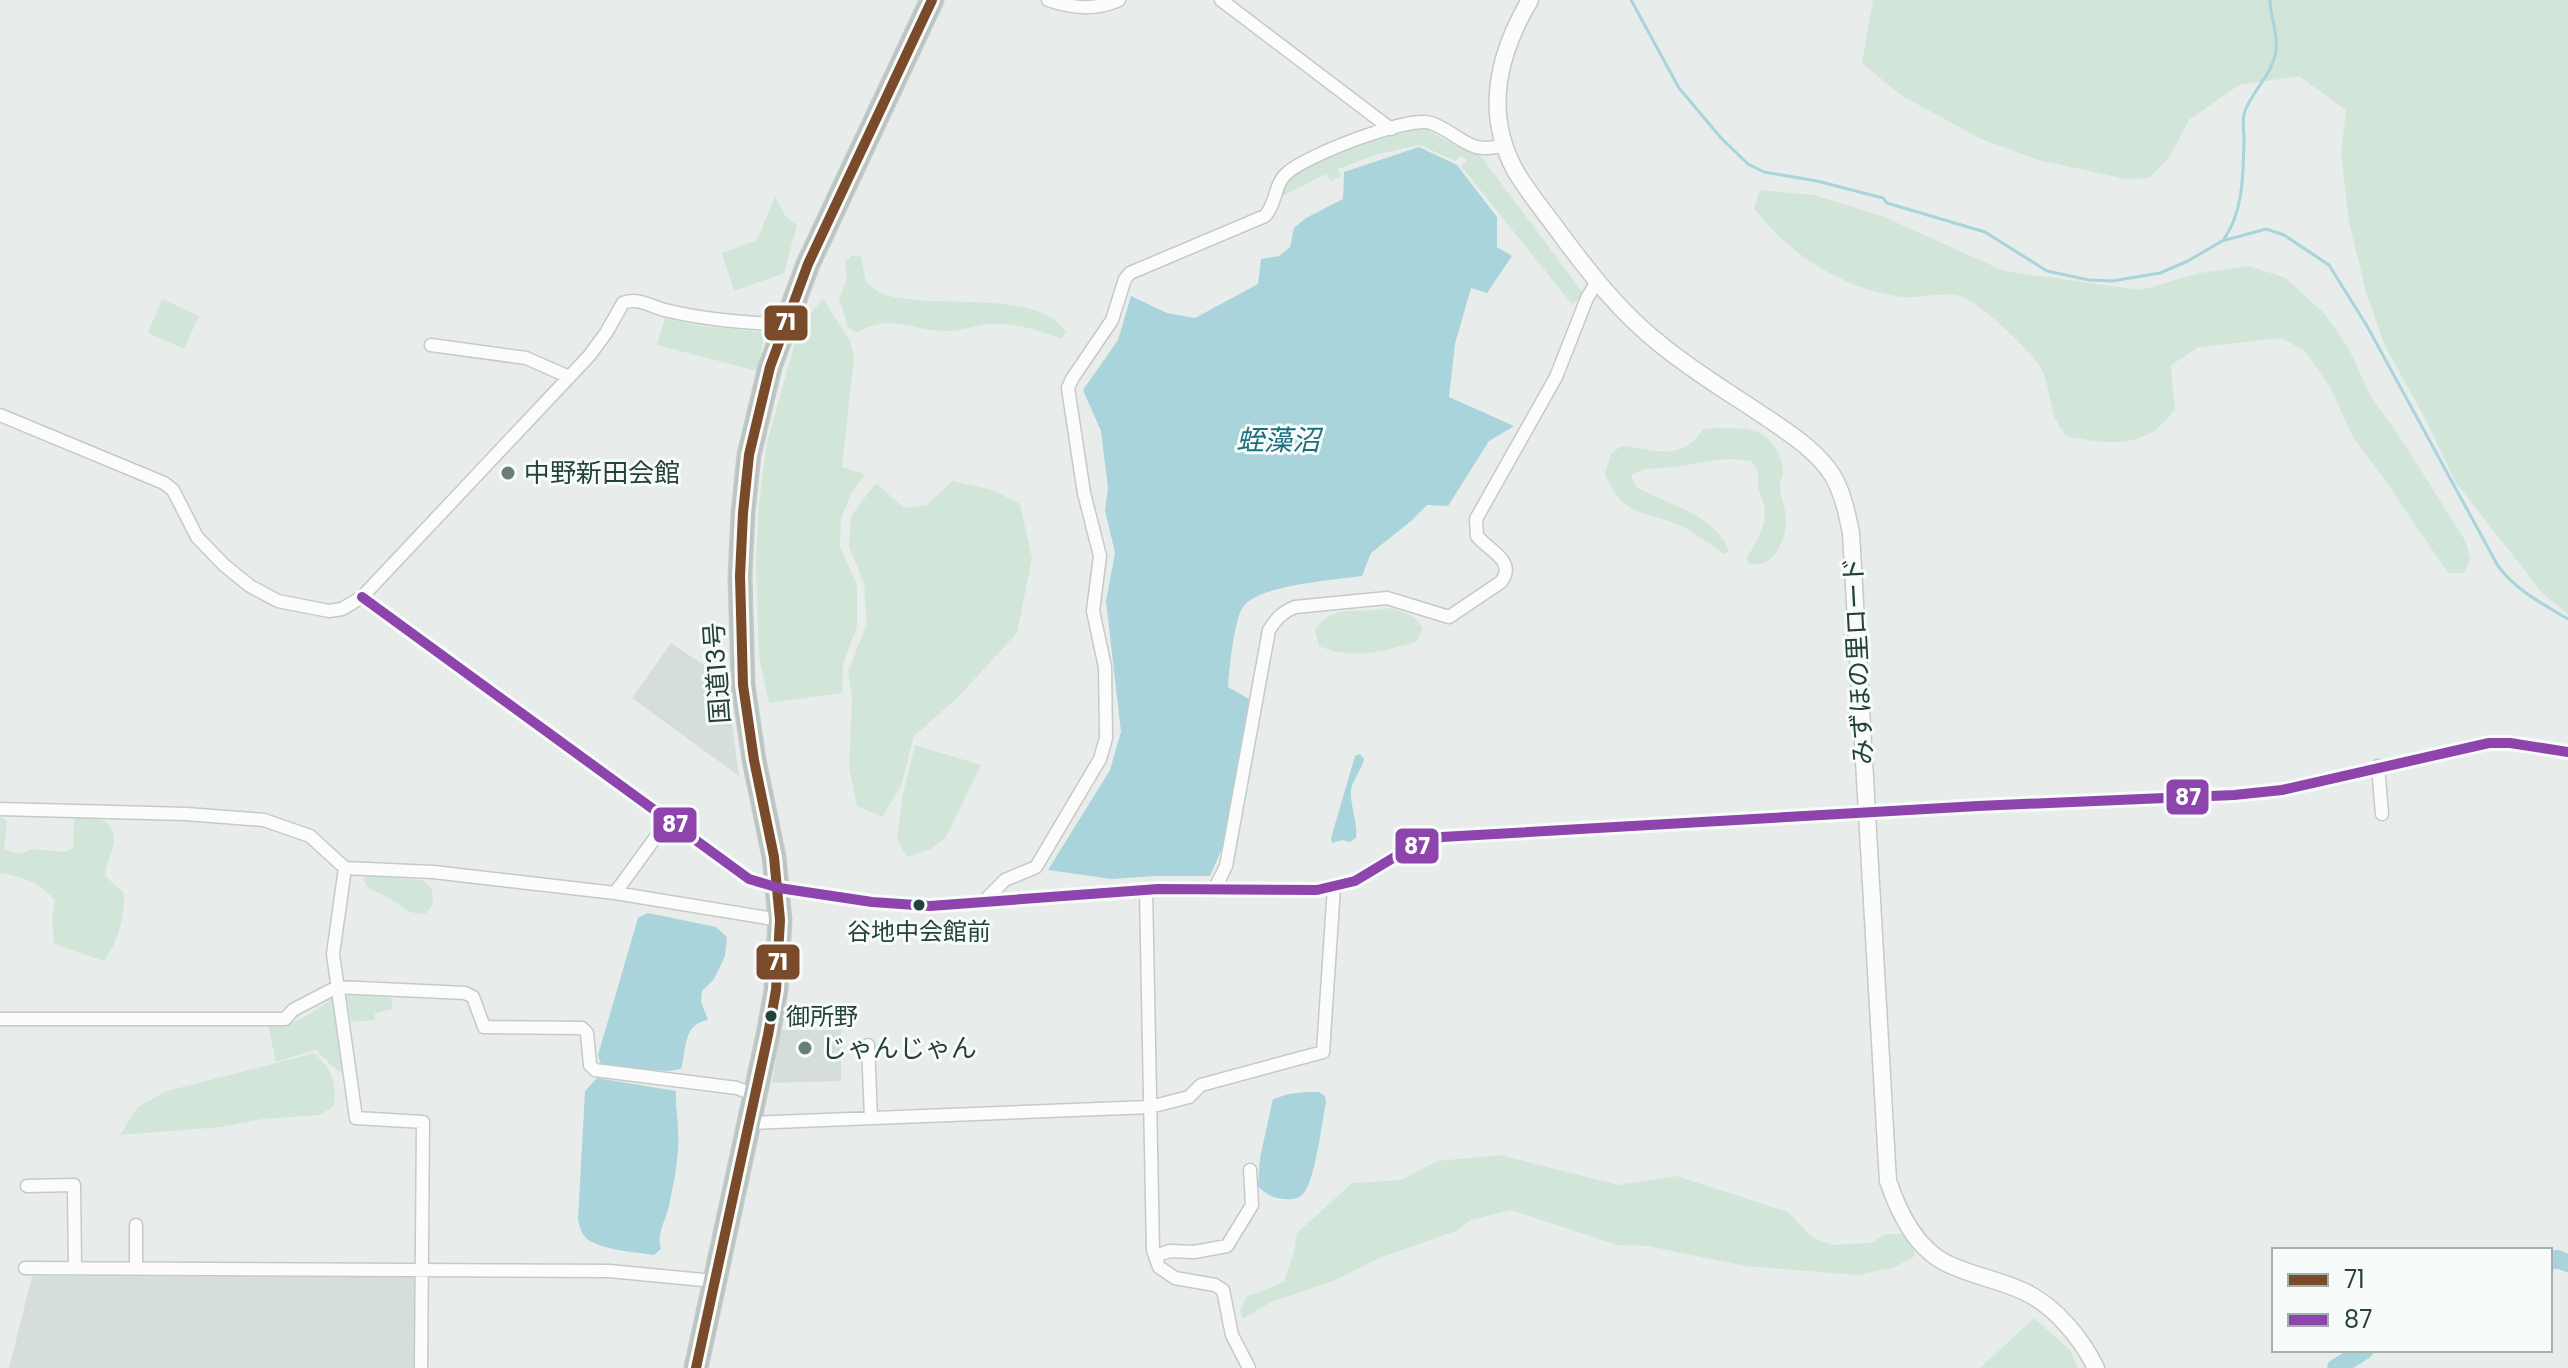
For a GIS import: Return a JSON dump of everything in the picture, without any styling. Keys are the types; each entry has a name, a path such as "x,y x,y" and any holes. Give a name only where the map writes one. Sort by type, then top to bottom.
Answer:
{"highway":[{"name":"国道13号","path":"696,1368 776,990 779,888 744,697 740,576 749,455 762,397 808,264 932,0"}],"street":[{"path":"1048,0 1068,7 1089,8 1119,0"},
{"path":"1221,0 1391,129"},
{"name":"みずほの里ロード","path":"1530,0 1514,28 1502,59 1498,85 1504,145 1516,172 1597,282 1629,317 1661,345 1810,449 1832,474 1845,501 1851,533 1888,1181 1896,1204 1920,1242 1946,1263 2027,1293 2048,1308 2085,1347 2096,1368"},
{"path":"983,902 1005,880 1036,867 1100,759 1106,738 1105,667 1093,611 1100,556 1084,493 1068,388 1112,320 1125,279 1130,273 1265,216 1274,202 1282,178 1289,171 1314,156 1351,141 1421,122 1430,123 1481,150 1504,145"},
{"path":"1214,890 1226,866 1269,630 1275,619 1285,610 1295,607 1387,598 1449,617 1501,582 1508,568 1505,561 1477,536 1476,519 1556,377 1587,298 1597,282"},
{"path":"0,415 164,483 173,490 197,537 250,586 278,601 336,611 362,597 589,356 626,301 633,300 703,319 785,325"},
{"path":"431,345 526,358 567,376"},
{"path":"362,597 749,879 779,888 872,902 930,906 1146,890 1284,891 1334,887 1355,881 1408,849 1442,837 2258,793 2489,743 2568,752"},
{"path":"2378,766 2382,814"},
{"path":"0,809 186,814 264,820 310,836 345,868 433,872 615,893 780,920"},
{"path":"615,893 669,819"},
{"path":"345,868 333,954 356,1118 423,1122 421,1368"},
{"path":"750,1123 1150,1107 1189,1097 1201,1085 1323,1052 1334,887"},
{"path":"1146,890 1155,1256 1159,1267 1175,1278 1215,1285 1223,1290 1232,1335 1249,1368"},
{"path":"0,1019 285,1019 293,1010 337,987 465,993 473,997 484,1027 582,1028 587,1033 590,1065 595,1070 737,1088 755,1095"},
{"path":"868,1045 871,1118"},
{"path":"1155,1256 1170,1251 1194,1252 1227,1246 1252,1205 1250,1170"},
{"path":"27,1186 74,1185 75,1268"},
{"path":"136,1225 136,1268"},
{"path":"25,1268 609,1271 714,1281"}],"shaded area":[{"path":"671,643 726,680 739,776 632,698"},
{"path":"781,1030 841,1030 841,1081 772,1083"},
{"path":"32,1276 417,1277 417,1368 9,1368"}],"green space":[{"path":"1873,0 2568,0 2568,614 2543,594 2456,483 2385,346 2366,292 2349,222 2341,154 2346,110 2299,76 2239,85 2189,120 2169,158 2149,178 2126,179 2038,160 1979,138 1902,96 1862,63"},
{"path":"1429,127 1431,132 1483,159 1584,294 1572,304 1461,166 1467,160 1461,156 1455,161 1420,145 1378,154 1338,169 1341,176 1331,181 1326,174 1279,198 1292,173 1342,148 1400,129"},
{"path":"1760,190 1814,195 1882,216 2004,271 2141,290 2200,273 2248,266 2284,277 2323,312 2349,349 2370,395 2466,542 2470,560 2464,573 2448,573 2353,437 2331,389 2305,351 2281,338 2199,347 2171,365 2175,410 2155,430 2121,442 2066,436 2055,418 2041,368 1994,319 1964,298 1942,295 1903,297 1881,293 1860,287 1820,268 1784,241 1754,208"},
{"path":"775,196 786,217 797,225 784,273 734,291 722,253 757,240"},
{"path":"852,255 861,257 866,282 881,293 926,301 1007,304 1031,309 1051,318 1066,332 1062,339 1009,324 935,331 891,323 857,333 848,327 839,299 847,279 845,262"},
{"path":"162,299 199,316 184,349 148,333"},
{"path":"823,299 850,341 854,357 842,467 865,474 851,494 841,518 840,546 857,585 857,626 843,665 842,693 769,703 759,657 756,561 767,442 800,325"},
{"path":"665,318 700,326 765,332 757,371 657,345"},
{"path":"1703,429 1758,432 1771,442 1780,456 1783,471 1780,489 1786,528 1776,552 1764,563 1748,563 1747,557 1760,534 1765,515 1758,473 1751,461 1731,459 1646,469 1631,476 1636,487 1689,512 1713,528 1729,551 1724,554 1681,526 1632,509 1618,497 1605,474 1611,454 1621,446 1656,451 1676,450 1694,440"},
{"path":"952,481 993,490 1020,504 1032,558 1017,633 957,698 914,736 901,786 882,817 857,806 849,768 852,699 848,671 867,624 864,583 849,547 851,516 876,483 904,508 927,505"},
{"path":"1389,608 1409,614 1420,624 1423,629 1416,642 1356,654 1319,646 1315,630 1330,615"},
{"path":"915,745 981,765 946,837 931,849 907,857 897,839 903,794"},
{"path":"0,816 7,821 4,850 20,854 32,849 65,852 73,848 74,819 93,817 110,825 114,843 105,876 124,893 124,902 117,937 104,961 54,944 52,918 55,900 30,881 0,873"},
{"path":"363,878 423,880 432,890 433,904 425,914 409,911 370,889"},
{"path":"346,994 391,997 393,1009 375,1013 375,1020 351,1022"},
{"path":"333,998 343,1074 316,1050 276,1062 268,1025 295,1022"},
{"path":"315,1053 329,1071 334,1089 334,1106 320,1115 120,1135 138,1107 167,1091"},
{"path":"1501,1155 1618,1185 1677,1176 1788,1212 1812,1237 1832,1245 1871,1243 1886,1234 1902,1234 1914,1248 1915,1256 1893,1268 1858,1275 1745,1266 1648,1246 1617,1245 1511,1210 1471,1220 1456,1231 1379,1258 1333,1281 1271,1302 1243,1319 1240,1310 1246,1297 1284,1282 1297,1233 1352,1183 1401,1180 1437,1161"},
{"path":"2034,1318 2070,1350 2078,1368 1980,1368"}],"water":[{"name":"蛭藻沼","path":"1419,147 1457,165 1497,217 1497,247 1512,256 1487,293 1471,288 1455,344 1449,397 1514,426 1489,441 1448,506 1427,505 1371,553 1362,576 1264,593 1243,607 1235,633 1228,687 1249,699 1228,835 1210,876 1112,879 1048,870 1110,770 1121,732 1106,601 1115,553 1105,510 1108,488 1101,431 1083,390 1118,340 1131,296 1167,313 1195,318 1258,284 1261,259 1279,256 1290,247 1294,228 1306,218 1343,199 1344,172"},
{"path":"1360,754 1364,759 1351,790 1356,838 1350,842 1342,840 1332,843 1355,756"},
{"path":"648,913 716,927 727,937 725,956 714,979 702,991 701,1002 708,1020 700,1022 690,1032 681,1069 668,1071 605,1066 598,1055 638,918"},
{"path":"597,1078 676,1091 676,1168 661,1232 661,1249 654,1255 618,1250 592,1242 580,1227 585,1091"},
{"path":"1319,1092 1325,1096 1326,1102 1311,1177 1299,1197 1277,1198 1258,1186 1260,1158 1273,1099"}],"waterway":[{"path":"1631,0 1679,88 1721,138 1748,164 1764,172 1817,181 1883,198 1887,203 1985,232 2047,271 2089,280 2112,281 2160,273 2222,241 2266,229 2284,235 2329,265 2367,326 2498,566 2521,590 2568,619"},
{"path":"2224,239 2239,204 2244,114 2267,74 2276,49 2270,0"},
{"path":"2552,1260 2568,1263"},
{"path":"2336,1368 2362,1352"}],"transit line":[{"name":"71","path":"696,1368 776,990 780,920 774,857 754,760 743,685 740,576 749,455 770,367 808,264 932,0"},
{"name":"87","path":"362,597 749,879 779,888 872,902 930,906 1158,889 1317,890 1355,881 1408,849 1442,837 1978,806 2234,795 2282,790 2489,743 2568,752"}],"place":[{"name":"中野新田会館","path":"508,473"},
{"name":"谷地中会館前","path":"919,905"},
{"name":"御所野","path":"771,1016"},
{"name":"じゃんじゃん","path":"805,1048"}]}
